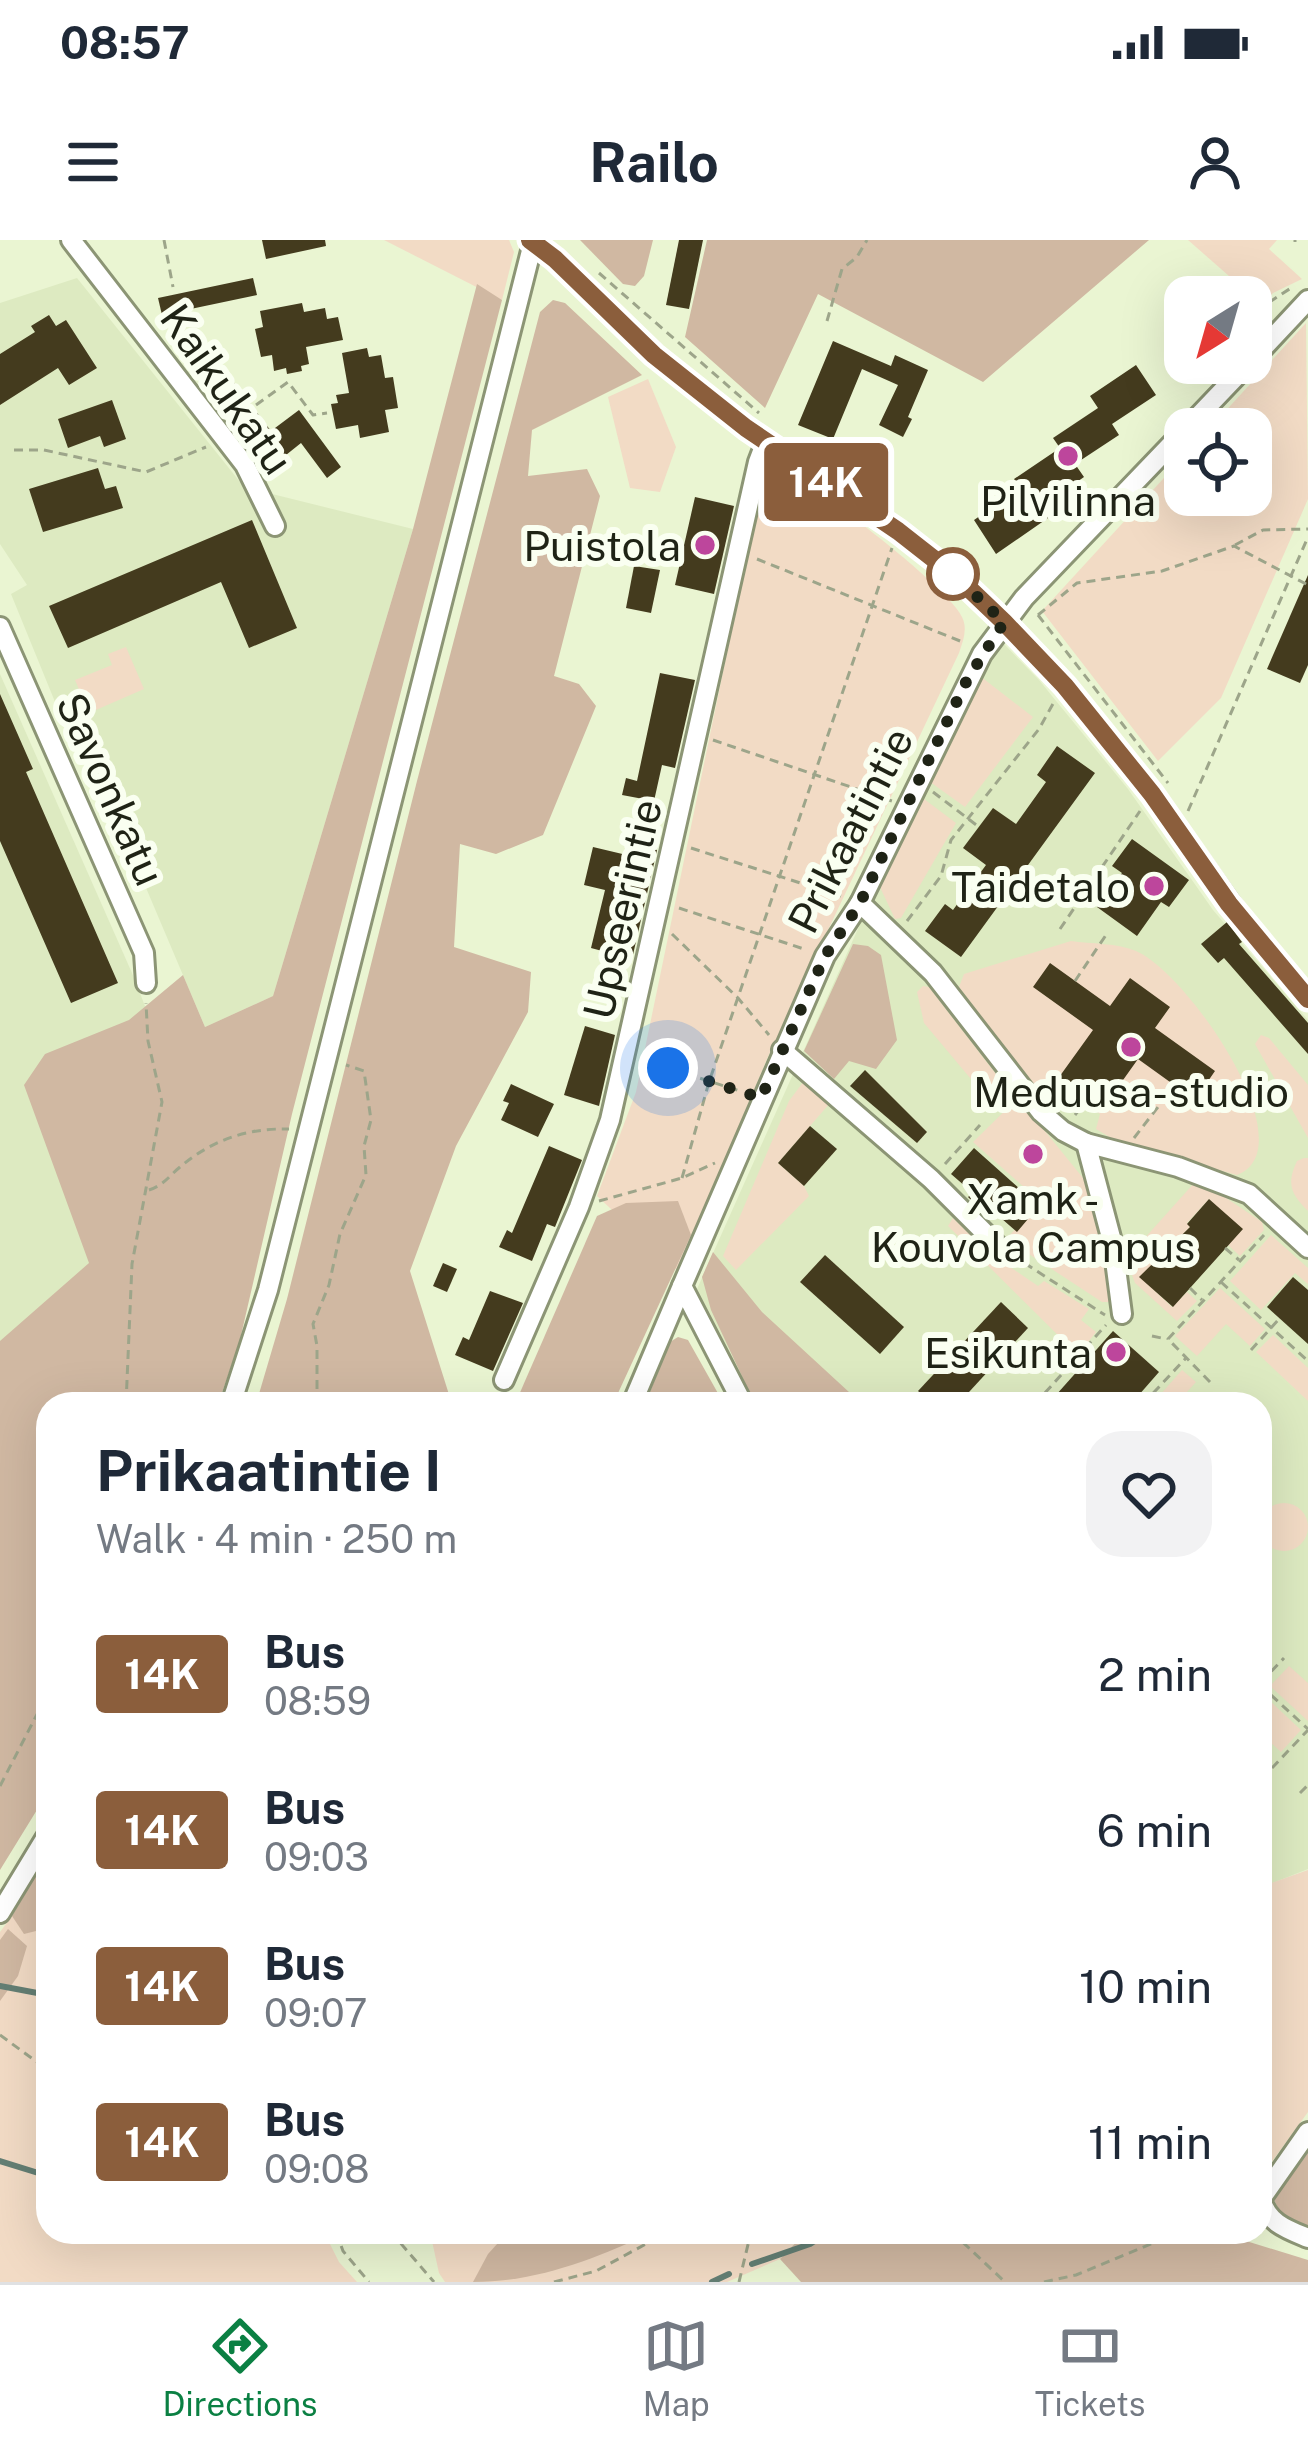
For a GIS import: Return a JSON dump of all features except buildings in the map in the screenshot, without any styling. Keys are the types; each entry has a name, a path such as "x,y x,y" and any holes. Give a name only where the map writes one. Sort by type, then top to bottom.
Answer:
{"street":[{"name":"Kaikukatu","path":"71,240 245,465 275,526"},
{"path":"235,1392 268,1289 532,241 654,355 769,433 898,531 1004,622 1065,686 1152,794 1229,904 1308,999"},
{"name":"Prikaatintie","path":"1272,332 1302,292"},
{"name":"Prikaatintie","path":"1205,408 1229,384"},
{"name":"Upseerintie","path":"504,1380 579,1207 610,1120 758,462 769,433"},
{"name":"Prikaatintie","path":"637,1392 825,956 860,903 982,653 1004,622 1164,451"},
{"name":"Savonkatu","path":"0,627 144,952 146,983"},
{"path":"860,903 933,973 1041,1112 1063,1131 1086,1143 1178,1167 1250,1194 1308,1248"},
{"path":"782,1050 931,1179 998,1246"},
{"path":"1086,1143 1113,1245 1123,1314"},
{"path":"682,1286 737,1392"},
{"path":"0,1913 36,1854"},
{"path":"1272,2183 1308,2132"},
{"path":"1272,2220 1308,2238"}],"path":[{"path":"164,240 172,286"},
{"path":"827,321 842,269 867,240"},
{"path":"592,267 769,433"},
{"path":"1272,302 1302,292"},
{"path":"256,405 288,382 313,415 327,413"},
{"path":"14,451 44,450 146,472 186,458 224,437"},
{"path":"1038,615 1077,583 1162,571 1234,546 1263,530 1308,529"},
{"path":"682,1178 709,1082 898,531"},
{"path":"1188,813 1308,537"},
{"path":"1234,546 1308,585"},
{"path":"738,552 956,638 982,653"},
{"path":"895,937 941,876 951,840 1045,716"},
{"path":"698,734 905,805"},
{"path":"1060,928 1165,778"},
{"path":"917,780 979,827"},
{"path":"673,843 860,903"},
{"path":"658,911 759,933 808,950"},
{"path":"658,911 782,1050"},
{"path":"1075,981 1106,935"},
{"path":"127,1392 132,1264 162,1102 148,1041 146,983"},
{"path":"626,1054 761,1098"},
{"path":"317,1392 313,1324 329,1285 340,1234 366,1174 364,1146 370,1120 364,1070 327,1060"},
{"path":"1122,1154 1172,1089"},
{"path":"931,1179 980,1125"},
{"path":"146,1191 163,1185 210,1143 243,1133 309,1130"},
{"path":"579,1207 682,1178 739,1153"},
{"path":"1168,1339 1279,1220"},
{"path":"998,1246 1111,1319 1046,1392"},
{"path":"1225,1248 1240,1261"},
{"path":"1221,1282 1308,1361"},
{"path":"1190,1288 1203,1301"},
{"path":"1251,1350 1280,1318"},
{"path":"1152,1336 1168,1339 1210,1382"},
{"path":"1154,1392 1186,1358"},
{"path":"1272,1671 1284,1658"},
{"path":"1272,1696 1308,1729 1272,1768"},
{"path":"0,1786 36,1717"},
{"path":"1300,1793 1308,1785"},
{"path":"0,2035 36,2061"},
{"path":"340,2244 369,2282"},
{"path":"402,2244 434,2282"},
{"path":"554,2282 596,2271 646,2244"},
{"path":"739,2282 748,2244"},
{"path":"965,2244 1005,2282"},
{"path":"1044,2282 1076,2275 1151,2244"}],"shaded area":[{"path":"384,240 509,240 514,252 502,300"},
{"path":"580,240 653,240 644,276 635,286 623,284"},
{"path":"707,240 1149,240 983,382 818,294 765,408 685,337"},
{"path":"1188,240 1277,240 1269,249 1302,279 1272,294 1272,276 1229,276"},
{"path":"77,278 244,487 413,529 273,996 205,1027 85,744 73,746 11,594 27,585 0,544 0,303"},
{"path":"477,284 502,300 292,1114 239,1344 222,1392 36,1392 36,1812 0,1870 0,1341 89,1263 24,1085 45,1054 129,1020 183,975 205,1027 273,996 413,529"},
{"path":"553,300 565,303 642,375 532,430 528,476 587,469 600,496 554,676 579,684 596,706 543,835 496,854 460,844 454,947 531,972 528,1012 456,1146 410,1271 448,1392 260,1392 287,1299 540,312"},
{"path":"1306,323 1308,499 1221,698 1158,761 1042,611 1164,478 1164,516 1272,516 1272,408 1228,408 1250,384 1272,384 1272,360"},
{"path":"648,379 676,447 660,492 630,488 608,397"},
{"path":"775,467 845,511 906,559 952,603 962,617 964,635 767,1059 678,1271 597,1196 636,1092 763,479"},
{"name":"Xamk - Kouvola Campus","path":"1002,642 1128,789 1213,910 1308,1020 1308,1869 1272,1883 1272,1392 746,1392 697,1289 971,676"},
{"path":"126,647 144,689 89,713 75,680 112,665 108,654"},
{"path":"0,674 132,973 176,1085 92,1273 0,1416"},
{"path":"980,676 1033,717 965,807 926,779"},
{"path":"920,796 956,823 901,918 895,919 879,885"},
{"path":"1071,941 1136,951 1184,991 1210,1024 1250,1098 1258,1131 1255,1158 1237,1175 1118,1142 1096,1129 1100,1114 1078,1098 1064,1112 1030,1082 959,987 964,974"},
{"path":"853,944 868,946 881,955 897,1040 876,1069 849,1061 834,1079 804,1051"},
{"path":"929,987 999,1078 1002,1087 996,1096 986,1097 924,1023 917,992"},
{"path":"1261,1035 1269,1038 1308,1085 1308,1138 1255,1044"},
{"path":"804,1081 830,1103 778,1163 809,1196 736,1270 723,1256 789,1101"},
{"path":"1018,1098 1092,1189 1115,1291 1108,1302 1006,1239 1041,1202 973,1142"},
{"path":"1308,1158 1308,1211 1291,1182 1297,1161"},
{"path":"1195,1182 1262,1222 1264,1230 1240,1256 1228,1245 1209,1199 1187,1223 1190,1227 1140,1277 1172,1307 1187,1292 1197,1301 1177,1321 1135,1283 1126,1259"},
{"path":"678,1201 691,1235 619,1392 520,1392 597,1216 626,1203"},
{"path":"953,1218 988,1252 1038,1286 1044,1281 1089,1309 1081,1320 1096,1332 1078,1355 948,1226"},
{"path":"1271,1235 1308,1268 1308,1284 1295,1273 1261,1310 1230,1281"},
{"path":"713,1252 762,1312 849,1392 749,1392 711,1310 702,1277"},
{"path":"1220,1288 1265,1329 1250,1346 1226,1324 1197,1356 1175,1336"},
{"path":"1273,1335 1308,1368 1308,1401 1256,1352"},
{"path":"678,1337 688,1340 717,1392 650,1392 670,1342"},
{"path":"1182,1370 1196,1382 1187,1392 1163,1392"},
{"path":"1293,1505 1308,1527 1301,1544 1284,1551 1272,1547 1272,1507"},
{"path":"1289,1666 1308,1683 1308,1721 1272,1688"},
{"path":"1272,1703 1301,1730 1281,1752 1272,1744"},
{"path":"1308,1870 1308,2112 1272,2162 1272,1883"},
{"path":"36,1875 36,1931 24,1934 12,1916"},
{"path":"36,1907 36,2244 330,2244 357,2282 0,2282 0,1932 15,1912"},
{"path":"8,1929 27,1946 18,1976 0,2001 0,1940"},
{"path":"1308,2148 1308,2230 1280,2212 1274,2200"},
{"path":"433,2244 794,2244 780,2259 727,2282 445,2282"},
{"path":"497,2244 625,2244 565,2267 520,2278 473,2282"},
{"path":"794,2244 1256,2244 1308,2260 1308,2282 801,2282 780,2259"}],"waterway":[{"path":"0,1986 36,1993"},
{"path":"0,2161 36,2172"},
{"path":"752,2264 810,2244"},
{"path":"712,2282 729,2274"}],"bus line":[{"name":"14K","path":"530,240 654,355 746,428 898,531 1004,622 1065,686 1152,794 1229,904 1308,999"}],"place":[{"name":"Pilvilinna","path":"1068,456"},
{"name":"Puistola","path":"705,545"},
{"name":"Taidetalo","path":"1154,886"},
{"name":"Meduusa-studio","path":"1131,1047"},
{"name":"Xamk - Kouvola Campus","path":"1033,1154"},
{"name":"Esikunta","path":"1116,1352"}],"route":[{"path":"668,1068 761,1098 825,956 860,903 967,680 1004,622 953,574"}]}
